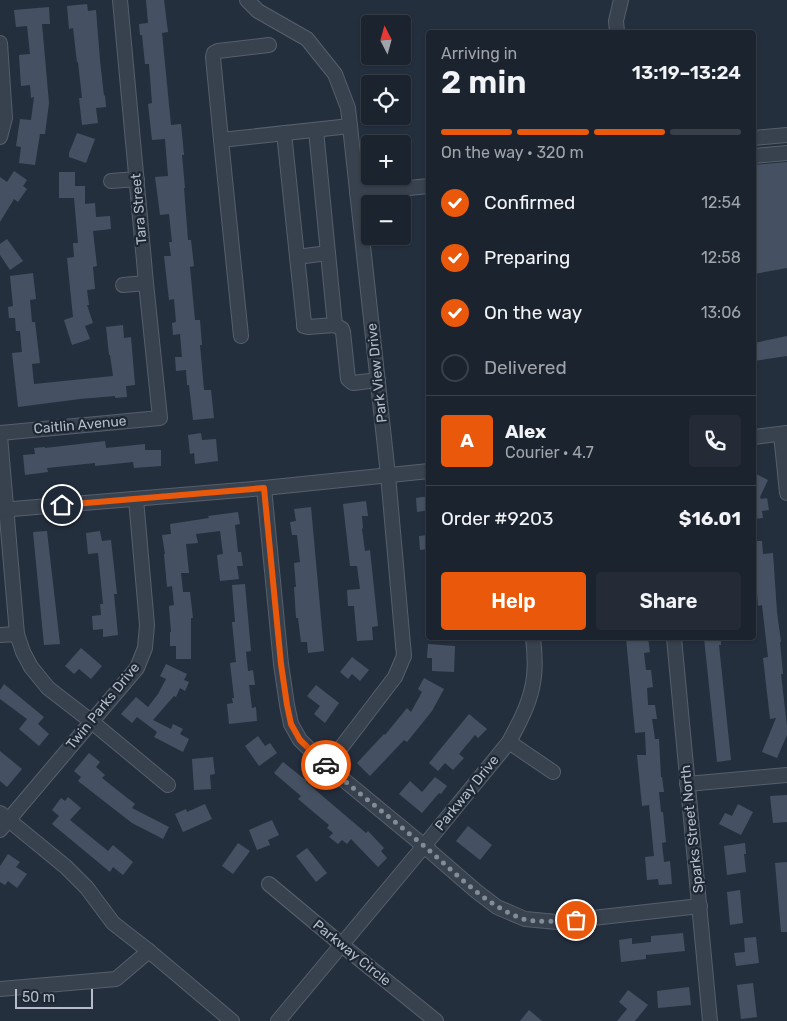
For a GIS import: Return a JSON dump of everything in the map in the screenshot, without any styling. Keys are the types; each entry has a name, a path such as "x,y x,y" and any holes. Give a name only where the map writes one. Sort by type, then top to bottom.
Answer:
{"street":[{"name":"Tara Street","path":"120,0 160,418"},
{"name":"Park View Drive","path":"247,0 258,11 307,40 335,74 348,108 388,475 404,656 395,677 327,766"},
{"path":"617,30 616,21 621,0"},
{"path":"0,44 5,118 0,137"},
{"path":"241,336 213,57 214,53 218,51 269,45"},
{"path":"221,140 350,126"},
{"path":"316,130 335,325"},
{"path":"284,133 304,326 308,328 335,325 342,329 344,332 348,379 353,383 378,380"},
{"path":"756,138 787,135"},
{"path":"756,156 787,153"},
{"path":"110,182 137,179"},
{"path":"357,193 426,186"},
{"path":"297,257 328,253"},
{"path":"123,285 146,283"},
{"name":"Caitlin Avenue","path":"0,434 160,418"},
{"path":"756,437 784,433 787,493"},
{"path":"0,434 3,510 17,634 30,667 48,688 168,786"},
{"path":"3,510 264,488 426,471"},
{"path":"264,488 281,664 291,724 300,740 327,766 476,891 497,906 525,919 557,922 700,906"},
{"name":"Twin Parks Drive","path":"3,821 92,722 137,668 145,648 147,624 136,499"},
{"path":"0,635 17,634"},
{"name":"Parkway Drive","path":"278,1021 509,742 520,723 532,688 535,663 534,640"},
{"name":"Sparks Street North","path":"674,640 710,1021"},
{"path":"509,742 553,772"},
{"path":"688,784 787,775"},
{"path":"3,821 66,867 87,888 113,923 232,1021"},
{"name":"Parkway Circle","path":"269,884 436,1021"},
{"path":"0,989 116,979 149,951"}],"building":[{"path":"146,0 164,0 168,32 162,33 171,125 181,124 188,240 191,240 194,266 190,267 195,320 200,320 204,390 211,390 214,418 193,420 186,370 176,371 175,357 182,357 180,334 173,335 172,323 176,322 174,299 169,300 164,256 171,256 169,242 172,242 169,214 160,215 155,177 168,176 165,139 152,140 148,104 152,103 149,64 145,64 139,24 148,23"},
{"path":"87,4 88,11 96,10 106,107 96,108 98,123 82,125 79,98 82,98 78,62 73,28 69,29 67,6"},
{"path":"49,7 50,24 42,24 49,103 45,134 40,134 35,165 19,163 21,147 16,146 20,119 31,120 34,97 31,98 30,85 21,86 19,55 30,54 27,26 16,27 14,10"},
{"path":"77,133 95,139 86,163 69,157"},
{"path":"787,162 787,268 756,274 756,165"},
{"path":"14,171 27,180 23,186 27,189 18,202 14,199 0,222 0,177 7,182"},
{"path":"59,172 75,172 75,186 85,186 85,204 95,203 96,217 110,216 111,229 93,231 97,266 93,267 95,289 87,290 89,305 87,305 93,323 85,326 90,339 72,345 64,320 73,317 67,258 74,257 73,243 78,243 74,198 59,198"},
{"path":"7,239 23,261 10,270 0,255 0,244"},
{"path":"33,273 36,299 30,300 40,363 32,364 34,384 113,376 106,327 123,325 124,338 131,337 135,385 126,386 127,397 115,398 115,396 80,399 18,407 12,353 22,352 20,331 16,331 15,318 9,318 8,307 13,306 10,276"},
{"path":"787,336 787,356 756,361 756,343"},
{"path":"201,433 202,440 216,439 218,461 195,464 194,453 190,454 188,435"},
{"path":"105,441 106,448 145,444 145,450 161,450 161,466 134,468 133,462 95,466 95,463 47,468 48,472 25,475 23,455 35,454 34,448"},
{"path":"756,474 768,480 760,497 761,499 767,498 769,510 762,511 763,518 756,519"},
{"path":"426,496 426,510 417,512 416,498"},
{"path":"366,501 368,516 362,516 362,529 365,551 370,550 378,626 372,627 373,640 357,641 354,606 348,606 347,590 360,589 357,566 350,566 343,504"},
{"path":"311,507 324,651 308,653 307,642 301,642 298,618 296,618 294,563 300,562 297,535 292,535 290,522 296,521 294,509"},
{"path":"238,512 240,524 235,525 238,552 241,552 243,566 237,566 239,579 220,581 217,555 223,554 220,531 196,534 198,543 186,544 189,573 181,573 183,592 190,592 193,618 191,618 191,659 176,659 176,646 170,646 169,606 174,605 172,586 167,587 162,535 171,534 170,524"},
{"path":"47,531 60,644 44,645 33,532"},
{"path":"100,531 102,541 111,540 117,594 114,594 118,635 103,637 103,629 93,630 92,616 101,615 100,604 103,604 98,553 88,554 86,533"},
{"path":"426,535 426,549 420,550 419,536"},
{"path":"756,541 762,541 763,554 773,553 781,642 783,674 781,674 787,726 787,735 777,758 762,752 776,718 770,719 763,658 768,657 762,605 758,606"},
{"path":"245,584 251,651 246,652 248,671 253,670 255,685 249,685 252,708 256,707 257,721 229,724 227,704 233,703 232,698 234,698 230,663 236,662 232,622 235,622 232,585"},
{"path":"626,640 648,640 650,652 644,653 646,670 651,670 653,687 647,688 648,705 655,705 657,719 652,719 655,739 659,739 661,777 664,792 659,792 666,842 662,843 664,862 670,861 672,884 659,885 658,879 647,880 645,857 654,856 649,805 642,806 637,755 646,755 645,732 635,733"},
{"path":"704,640 721,640 721,645 719,645 731,760 717,762"},
{"path":"428,644 455,646 454,672 432,671 432,658 427,658"},
{"path":"81,648 102,666 91,679 79,669 74,674 65,666"},
{"path":"352,657 369,670 360,681 352,674 348,679 340,672"},
{"path":"166,664 187,674 184,680 189,682 185,691 180,688 176,697 174,696 153,720 171,729 173,724 183,729 180,734 189,739 183,752 154,737 157,732 137,717 132,723 121,714 136,697 148,707 166,679 160,676"},
{"path":"424,678 444,689 432,711 407,742 404,740 370,776 357,763 385,735 407,708 411,712 422,692 418,689"},
{"path":"4,684 44,717 38,724 49,734 39,746 19,729 27,719 0,699 0,690"},
{"path":"316,685 339,703 325,723 314,714 320,706 307,696"},
{"path":"469,714 487,729 478,738 475,735 459,754 464,758 453,770 445,763 438,771 429,763"},
{"path":"258,736 265,746 270,743 277,753 259,766 245,746"},
{"path":"0,751 22,769 7,787 0,781"},
{"path":"89,753 100,762 96,767 105,775 102,778 135,804 132,808 169,827 163,839 132,823 78,781 81,777 74,771"},
{"path":"213,757 215,774 210,775 211,789 194,790 192,759"},
{"path":"283,762 366,833 368,831 384,848 381,851 387,858 378,867 351,839 347,844 342,840 338,844 329,837 333,833 327,828 329,825 298,799 301,796 274,773"},
{"path":"435,777 447,786 422,813 399,794 410,781 422,792"},
{"path":"787,795 787,822 773,823 770,796"},
{"path":"68,797 81,808 70,820 108,851 113,845 133,862 123,875 113,867 110,872 52,824 59,816 52,810 61,798 65,801"},
{"path":"205,804 212,819 183,832 175,814 186,809 187,812"},
{"path":"738,804 753,812 741,835 719,824 725,813 732,816"},
{"path":"272,820 279,835 268,840 270,845 257,850 249,830"},
{"path":"468,826 492,845 480,860 456,841"},
{"path":"238,843 250,851 233,874 222,866"},
{"path":"745,843 746,872 727,875 724,846"},
{"path":"307,848 327,873 316,882 296,856"},
{"path":"8,854 20,862 16,867 27,874 17,888 8,881 5,885 0,882 0,866"},
{"path":"787,862 787,932 781,932 775,863"},
{"path":"740,890 743,923 730,925 727,892"},
{"path":"683,933 685,951 646,955 646,959 621,962 619,940 632,938 632,944 651,942 651,936"},
{"path":"756,937 759,963 736,966 734,953 745,952 744,938"},
{"path":"753,983 757,1017 741,1019 737,985"},
{"path":"689,987 691,1005 658,1008 657,991"},
{"path":"628,990 648,1005 635,1021 617,1021 627,1009 619,1002"},
{"path":"529,1010 542,1021 520,1021"}],"way so far":[{"path":"326,765 476,891 497,906 525,919 557,922 576,920"}],"route":[{"path":"62,505 264,488 281,664 291,724 300,740 326,765"}]}
